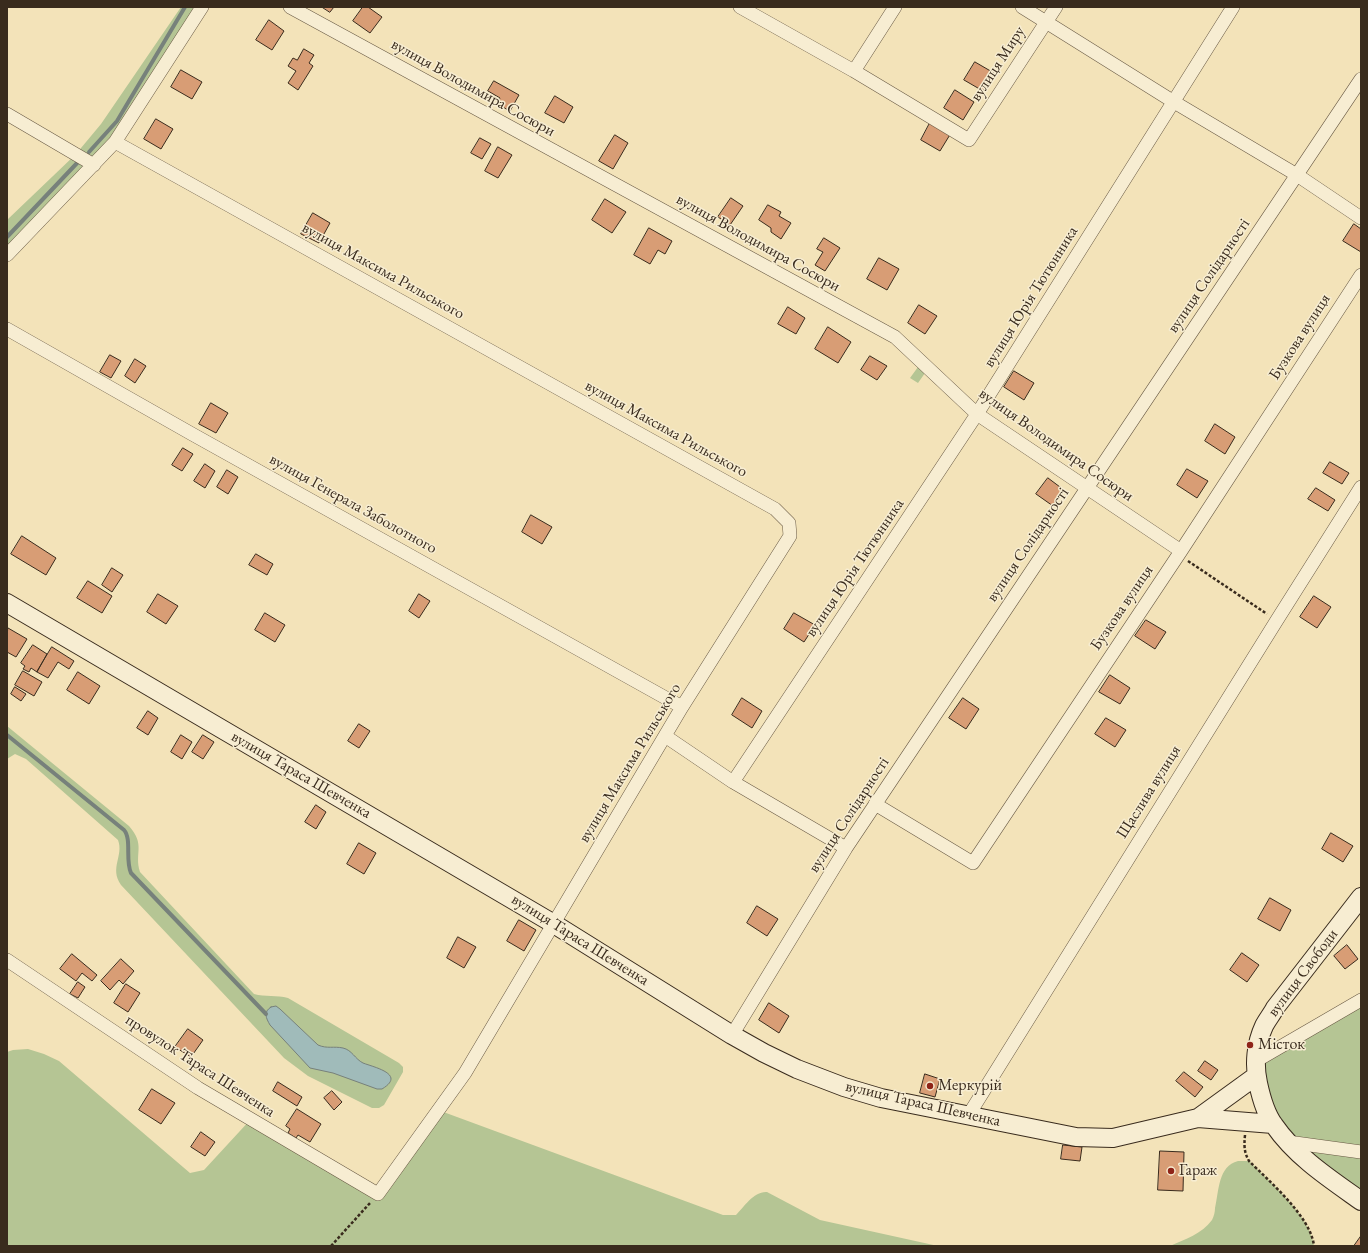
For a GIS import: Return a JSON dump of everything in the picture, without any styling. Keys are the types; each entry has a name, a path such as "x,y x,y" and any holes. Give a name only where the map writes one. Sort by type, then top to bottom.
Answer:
{"street":[{"path":"7,255 115,142 202,7"},
{"name":"вулиця Володимира Сосюри","path":"290,7 895,337 978,414 1181,551"},
{"path":"740,7 854,71 895,7"},
{"path":"1022,7 1174,102 1297,175 1361,218"},
{"name":"вулиця Миру","path":"854,71 968,140 1056,7"},
{"name":"вулиця Юрія Тютюнника","path":"733,782 978,414 1233,7"},
{"name":"вулиця Солідарності","path":"732,1035 846,848 1361,79"},
{"path":"7,114 94,164"},
{"name":"вулиця Максима Рильського","path":"115,142 775,510 789,523 790,536 682,707 465,1073 378,1194"},
{"name":"Бузкова вулиця","path":"875,804 973,863 1181,551 1361,275"},
{"name":"вулиця Генерала Заболотного","path":"7,329 682,707"},
{"name":"Щаслива вулиця","path":"968,1116 1276,620 1361,488"},
{"name":"вулиця Тараса Шевченка","path":"7,603 554,924 732,1035 782,1062 844,1086 881,1098 1076,1137 1100,1139 1120,1136 1198,1118 1273,1124"},
{"path":"665,736 733,782 846,848"},
{"name":"вулиця Свободи","path":"1361,897 1275,1008 1264,1027 1259,1042 1256,1068 1262,1097 1273,1124 1288,1142 1317,1169 1361,1201"},
{"name":"провулок Тараса Шевченка","path":"7,960 198,1088 378,1194"},
{"path":"1256,1068 1361,1000"},
{"name":"вулиця Тараса Шевченка","path":"1198,1118 1256,1068"},
{"path":"1288,1142 1361,1152"}],"path":[{"path":"1181,551 1186,559 1202,571 1276,620"},
{"path":"1246,1122 1244,1147 1246,1155 1300,1214 1313,1238 1314,1246"},
{"path":"331,1246 378,1194"}],"green space":[{"path":"181,7 202,7 115,142 7,255 7,220 76,154 101,124"},
{"path":"918,367 925,373 918,383 910,378"},
{"path":"7,726 129,826 137,839 140,872 254,994 288,998 399,1063 403,1067 403,1072 384,1105 379,1108 372,1108 308,1076 284,1058 121,885 116,873 119,851 118,840 26,759 15,754 7,759"},
{"path":"1361,1000 1361,1201 1288,1142 1256,1061"},
{"path":"28,1049 59,1061 190,1173 204,1170 251,1119 378,1194 438,1110 723,1215 736,1215 758,1194 767,1192 820,1220 938,1246 7,1246 7,1052"},
{"path":"1238,1161 1249,1161 1288,1200 1306,1223 1314,1246 1170,1246 1198,1233 1212,1220 1215,1212 1220,1180 1227,1168 1231,1164"}],"water":[{"path":"276,1006 280,1009 318,1045 346,1049 363,1063 386,1072 390,1075 391,1079 389,1084 382,1089 377,1089 333,1073 310,1068 270,1025 266,1018 266,1013 271,1007"}],"building":[{"path":"322,7 334,7 330,12"},
{"path":"363,7 368,7 382,17 370,33 353,21"},
{"path":"269,20 284,31 272,50 256,40"},
{"path":"304,49 314,55 309,63 313,66 298,90 288,83 296,71 288,66 293,58 297,60"},
{"path":"975,62 994,73 983,91 964,80"},
{"path":"181,70 202,82 192,99 171,87"},
{"path":"494,81 519,95 510,111 497,104 500,98 488,91"},
{"path":"955,90 974,102 963,120 944,108"},
{"path":"555,96 573,107 564,123 545,113"},
{"path":"156,119 173,129 161,149 144,139"},
{"path":"931,121 951,133 940,151 921,140"},
{"path":"615,135 628,143 613,169 599,161"},
{"path":"480,138 491,144 482,159 471,153"},
{"path":"498,147 512,155 498,178 485,171"},
{"path":"731,198 743,206 730,225 718,217"},
{"path":"605,199 626,212 612,233 592,220"},
{"path":"768,205 781,212 779,216 791,223 781,239 771,232 771,228 759,220"},
{"path":"313,213 330,223 319,243 301,234"},
{"path":"1354,224 1361,229 1361,252 1343,241"},
{"path":"649,228 672,241 665,254 658,250 650,264 634,255"},
{"path":"824,238 840,248 825,271 815,265 823,252 817,249"},
{"path":"879,258 899,269 887,290 867,279"},
{"path":"919,305 937,316 925,334 908,323"},
{"path":"788,307 805,318 796,334 778,324"},
{"path":"828,327 851,342 838,363 815,349"},
{"path":"110,355 121,361 111,378 100,372"},
{"path":"870,356 887,366 877,380 861,370"},
{"path":"135,359 146,366 135,383 125,376"},
{"path":"1014,371 1034,383 1024,400 1004,387"},
{"path":"211,403 228,413 216,433 199,424"},
{"path":"1215,424 1235,437 1225,454 1205,441"},
{"path":"183,448 193,454 182,471 172,465"},
{"path":"1330,462 1349,473 1342,484 1323,473"},
{"path":"205,464 215,471 205,488 194,481"},
{"path":"1187,469 1208,481 1197,498 1177,485"},
{"path":"227,470 238,477 228,494 217,487"},
{"path":"1048,478 1064,490 1053,506 1036,494"},
{"path":"1316,488 1335,500 1328,511 1308,499"},
{"path":"531,515 552,527 542,544 522,532"},
{"path":"22,536 56,558 46,575 11,554"},
{"path":"256,554 273,564 267,575 249,565"},
{"path":"112,568 123,575 112,592 102,585"},
{"path":"88,581 112,596 102,613 77,598"},
{"path":"158,594 178,606 166,624 147,612"},
{"path":"419,594 430,601 419,618 409,611"},
{"path":"1314,596 1331,607 1317,628 1300,617"},
{"path":"265,613 285,625 275,642 255,630"},
{"path":"794,613 815,625 804,642 784,629"},
{"path":"1146,620 1166,632 1155,649 1135,636"},
{"path":"8,628 27,639 16,657 7,652"},
{"path":"33,645 47,654 37,672 31,668 29,672 23,669 25,666 21,663"},
{"path":"52,647 74,661 69,669 58,662 48,678 37,672"},
{"path":"23,671 42,682 34,696 15,685"},
{"path":"78,672 100,686 89,704 67,690"},
{"path":"1110,675 1130,688 1120,704 1099,692"},
{"path":"15,687 26,694 21,701 11,694"},
{"path":"742,698 762,711 752,728 732,715"},
{"path":"963,698 979,709 966,729 949,718"},
{"path":"148,711 158,718 148,735 137,728"},
{"path":"1106,718 1126,730 1115,747 1095,734"},
{"path":"359,724 370,731 359,748 348,741"},
{"path":"181,735 192,742 182,759 171,752"},
{"path":"203,735 214,742 203,759 192,752"},
{"path":"316,805 326,812 316,829 305,822"},
{"path":"1331,833 1353,846 1343,862 1322,849"},
{"path":"359,843 376,853 364,874 347,864"},
{"path":"1270,898 1291,910 1280,931 1258,919"},
{"path":"757,906 778,919 767,936 747,923"},
{"path":"519,920 536,930 524,951 507,941"},
{"path":"458,937 476,947 464,968 447,958"},
{"path":"1347,945 1358,959 1345,969 1334,956"},
{"path":"1242,953 1259,965 1247,982 1230,970"},
{"path":"72,954 97,975 92,981 82,973 76,981 60,969"},
{"path":"121,959 134,971 123,984 119,980 110,990 101,981"},
{"path":"78,982 85,987 78,998 70,994"},
{"path":"126,984 140,993 128,1012 114,1003"},
{"path":"769,1003 789,1016 779,1033 759,1020"},
{"path":"188,1029 203,1040 191,1057 175,1047"},
{"path":"1205,1061 1218,1070 1211,1080 1198,1071"},
{"path":"1184,1072 1203,1087 1195,1097 1176,1081"},
{"name":"Меркурій","path":"925,1074 940,1079 935,1097 920,1093"},
{"path":"278,1082 302,1097 297,1106 273,1091"},
{"path":"152,1089 175,1103 161,1124 139,1110"},
{"path":"332,1091 342,1102 334,1110 324,1098"},
{"path":"297,1109 321,1124 310,1142 298,1135 296,1138 288,1133 290,1129 286,1126"},
{"path":"201,1132 215,1142 205,1156 191,1147"},
{"path":"1063,1145 1082,1147 1080,1161 1061,1159"},
{"name":"Гараж","path":"1160,1151 1184,1152 1183,1191 1158,1190"},
{"path":"1361,1236 1361,1246 1354,1246"}],"waterway":[{"path":"89,152 117,121 185,7"},
{"path":"7,237 79,161"},
{"path":"7,735 124,830 128,839 128,862 131,873 266,1014"}],"place":[{"name":"Місток","path":"1250,1045"},
{"name":"Меркурій","path":"930,1086"},
{"name":"Гараж","path":"1171,1171"}]}
